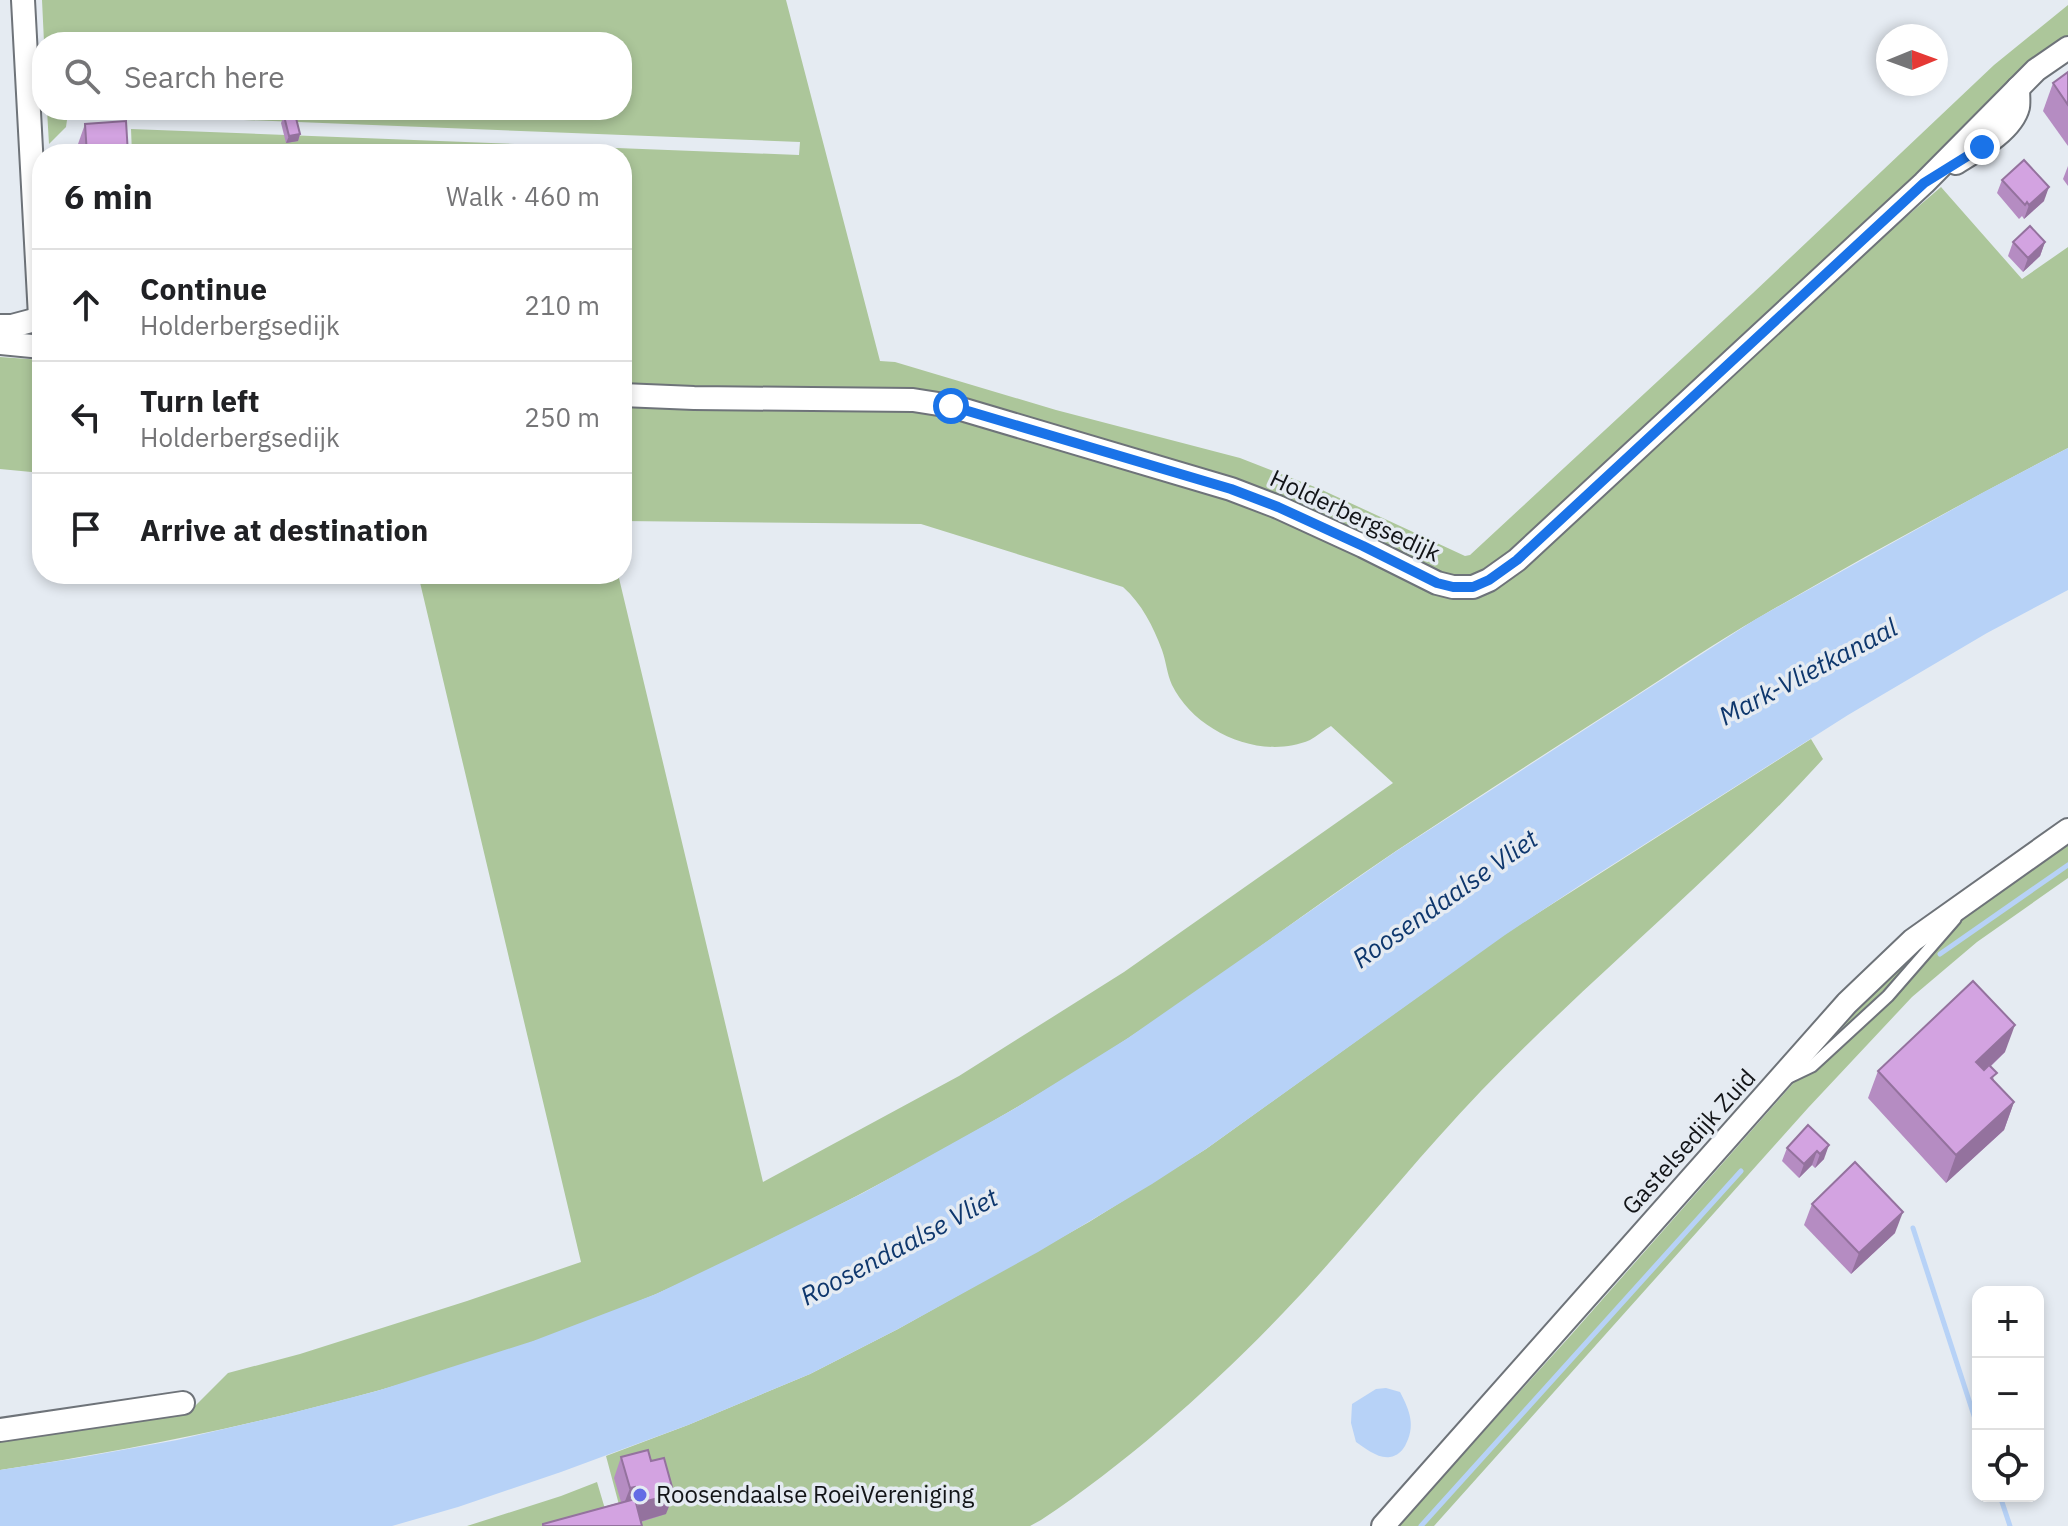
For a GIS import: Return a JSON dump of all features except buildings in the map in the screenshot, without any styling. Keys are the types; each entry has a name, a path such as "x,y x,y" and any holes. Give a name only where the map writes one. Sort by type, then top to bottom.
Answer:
{"street":[{"path":"23,0 32,159"},
{"name":"Holderbergsedijk","path":"632,395 913,400 951,406 1231,489 1363,546 1423,578 1453,587 1473,587 1489,580 1517,560 1924,183 2036,70 2068,48"},
{"path":"0,326 32,320"},
{"path":"0,343 32,346"},
{"name":"Gastelsedijk Zuid","path":"1383,1526 1847,1003 1913,940 2068,830"},
{"path":"0,1430 183,1403"}],"green space":[{"path":"42,0 786,0 880,361 895,362 1056,410 1240,458 1320,489 1465,556 1470,555 1753,293 1994,65 2068,5 2068,45 1536,540 1460,585 1361,540 979,409 632,392 632,148 799,155 800,142 245,120 632,120 632,32 44,32"},
{"path":"48,120 67,120 66,127 49,144"},
{"path":"131,129 516,144 132,144"},
{"path":"1941,187 2022,279 2068,247 2068,448 1874,552 1727,636 1396,851 1195,993 1088,1064 967,1136 802,1224 654,1295 495,1355 414,1380 250,1423 0,1470 0,1441 192,1409 228,1373 300,1354 581,1262 420,584 620,584 763,1182 959,1076 1124,972 1393,783 1331,726 1310,740 1291,746 1271,747 1231,738 1213,729 1196,716 1172,685 1151,624 1123,587 921,524 632,521 632,407 888,408 957,416 1235,501 1331,541 1422,588 1446,597 1477,597 1508,580 1542,552 1864,253"},
{"path":"0,357 32,359 32,472 0,469"},
{"path":"1811,739 1823,759 1740,845 1481,1091 1309,1285 1256,1340 1137,1449 1041,1520 1030,1526 467,1526 597,1482 608,1519 622,1516 606,1456 810,1374 898,1329 1089,1222 1206,1149 1505,934"},
{"path":"2068,841 2068,878 1977,942 1912,997 1808,1108 1434,1526 1398,1526 1872,994 1932,937"}],"water":[{"path":"2068,448 2068,590 1987,633 1848,715 1582,884 1152,1184 1038,1252 898,1329 810,1374 688,1425 561,1472 392,1526 0,1526 0,1470 177,1440 284,1415 377,1391 533,1341 656,1294 863,1193 1014,1109 1128,1038 1395,852 1756,619"},
{"path":"1376,1389 1400,1392 1411,1425 1402,1450 1395,1456 1385,1457 1356,1442 1351,1423 1352,1404"}],"waterway":[{"path":"1940,954 2068,865"},
{"path":"1421,1526 1741,1171"},
{"path":"1913,1228 1972,1410"},
{"path":"2002,1502 2010,1526"}],"place":[{"name":"Roosendaalse RoeiVereniging","path":"640,1495"}],"route":[{"path":"951,406 1231,489 1363,546 1423,578 1453,587 1473,587 1489,580 1517,560 1924,183 1982,147"}],"water label":[{"name":"Mark-Vlietkanaal","path":"1808,672"},
{"name":"Roosendaalse Vliet","path":"1445,899"},
{"name":"Roosendaalse Vliet","path":"899,1247"}]}
